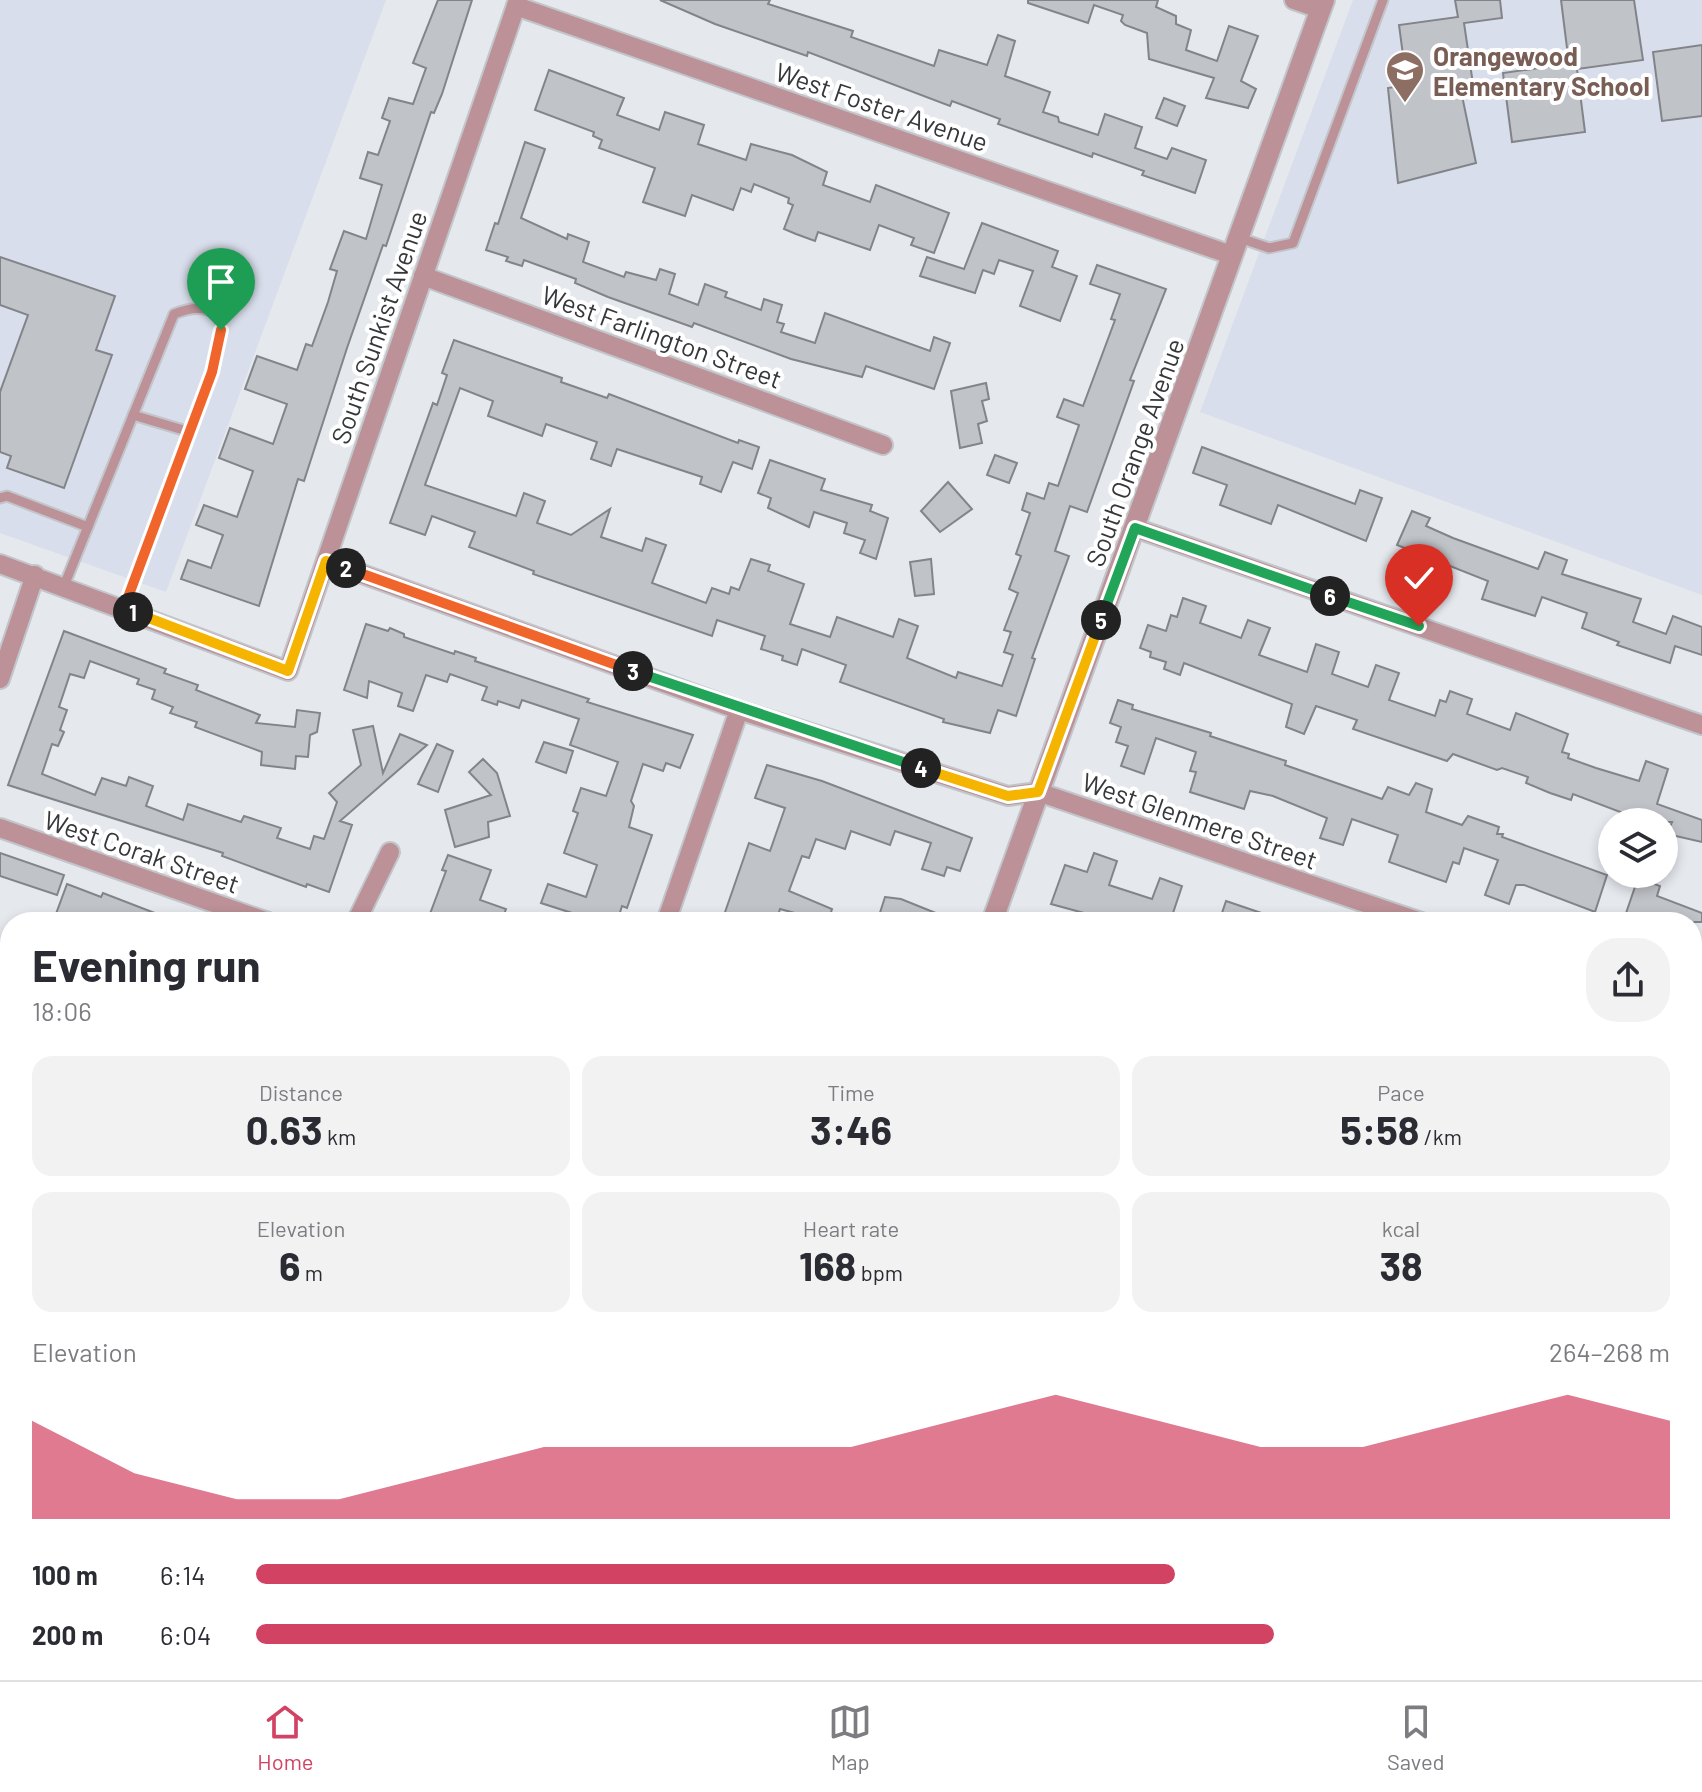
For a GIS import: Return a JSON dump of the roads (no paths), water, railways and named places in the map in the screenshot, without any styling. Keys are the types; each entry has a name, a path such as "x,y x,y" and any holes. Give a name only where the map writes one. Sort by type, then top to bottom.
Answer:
{"street":[{"path":"1294,0 1322,5"},
{"name":"West Foster Avenue","path":"517,3 1234,246"},
{"name":"South Sunkist Avenue","path":"124,608 288,671 517,3"},
{"name":"South Orange Avenue","path":"996,912 1322,5"},
{"name":"West Farlington Street","path":"423,276 883,445"},
{"path":"1135,528 1702,725"},
{"name":"West Glenmere Street","path":"326,561 739,710 1008,796 1038,792 1392,912"},
{"path":"0,564 124,608"},
{"path":"0,679 35,575"},
{"path":"669,912 739,710"},
{"name":"West Corak Street","path":"0,828 239,912"},
{"path":"361,912 390,852"}],"lane":[{"path":"1234,246 1269,248 1293,243 1383,0"},
{"path":"64,586 174,314 190,308 205,308 220,315 221,330 212,372 124,608"},
{"path":"133,415 190,432"},
{"path":"0,498 7,496 88,527"}],"place":[{"name":"Orangewood Elementary School","path":"1405,104"}]}
